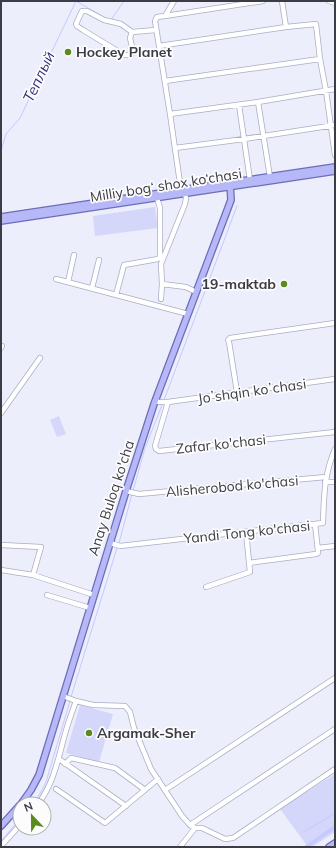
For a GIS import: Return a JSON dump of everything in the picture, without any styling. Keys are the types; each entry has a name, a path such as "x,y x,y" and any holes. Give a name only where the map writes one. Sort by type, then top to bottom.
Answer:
{"main road":[{"name":"Milliy bog‘ shox ko‘chasi","path":"230,185 250,180 335,167"},
{"name":"Milliy bog‘ shox ko‘chasi","path":"1,217 335,172"},
{"name":"Anay Buloq ko'cha","path":"26,796 38,775 70,698 94,595 157,401 231,200 230,185"},
{"name":"Milliy bog‘ shox ko‘chasi","path":"1,221 114,202 158,198 183,192"},
{"name":"Anay Buloq ko'cha","path":"1,826 12,813"},
{"path":"329,847 335,843"}],"street":[{"path":"165,16 174,1"},
{"path":"161,299 161,264 186,198 183,192 175,148 155,21 157,17 264,1"},
{"path":"282,1 286,27"},
{"path":"329,1 335,3"},
{"path":"132,32 130,38 133,51 130,55 124,55 83,30 76,24 82,11 87,11 104,20 121,24 132,32 156,30"},
{"path":"159,46 316,24 320,59 333,125 335,155"},
{"path":"164,81 320,59"},
{"path":"170,114 239,105 335,89"},
{"path":"258,102 270,177"},
{"path":"239,105 250,180"},
{"path":"175,148 333,125"},
{"path":"116,295 124,265 158,259 160,257 160,208 158,198"},
{"path":"68,282 74,255"},
{"path":"92,288 99,260"},
{"path":"56,279 188,314"},
{"path":"162,284 186,287 196,292"},
{"path":"237,392 228,340 230,338 335,323"},
{"path":"1,413 40,358"},
{"name":"Joʼshqin koʼchasi","path":"157,401 168,402 335,379"},
{"name":"Zafar ko'chasi","path":"168,402 155,446 159,451 335,432"},
{"name":"Yandi Tong ko'chasi","path":"111,544 119,546 323,523 326,479 330,460 335,449"},
{"name":"Alisherobod ko'chasi","path":"127,491 139,494 326,479 335,482"},
{"path":"249,563 318,553 315,524"},
{"path":"206,587 250,572 246,532"},
{"path":"1,545 41,547 33,575"},
{"path":"318,548 335,546"},
{"path":"1,570 33,575 94,595"},
{"path":"47,595 90,608"},
{"path":"165,790 335,678"},
{"path":"43,796 51,783 59,759 65,734 70,698 93,705 125,706 130,712 134,728 151,769 182,816 193,826 202,828 225,839 233,838 335,769"},
{"path":"180,847 193,826 335,729"},
{"path":"66,764 71,758 115,768 145,790"},
{"path":"59,759 126,806"},
{"path":"56,789 105,823 158,779"},
{"path":"1,846 12,834"}],"shaded area":[{"path":"155,207 158,228 95,236 93,216"},
{"path":"59,416 66,434 57,437 50,420"},
{"name":"Argamak-Sher","path":"80,705 113,714 99,762 66,753"},
{"path":"335,774 335,832 312,847 308,847 280,809"}],"waterway":[{"name":"Теплый","path":"76,1 105,18"},
{"name":"Теплый","path":"1,151 6,134 20,118 76,1"},
{"name":"Теплый","path":"111,20 124,1"},
{"path":"164,400 237,206"},
{"path":"133,491 145,448 162,405"},
{"path":"119,543 132,494"},
{"path":"71,697 117,548"},
{"path":"38,796 46,782 70,701"},
{"path":"304,832 335,813"},
{"path":"306,847 335,827"},
{"path":"1,841 12,828"}],"place":[{"name":"Hockey Planet","path":"68,52"},
{"name":"19-maktab","path":"284,284"},
{"name":"Argamak-Sher","path":"89,733"}]}
